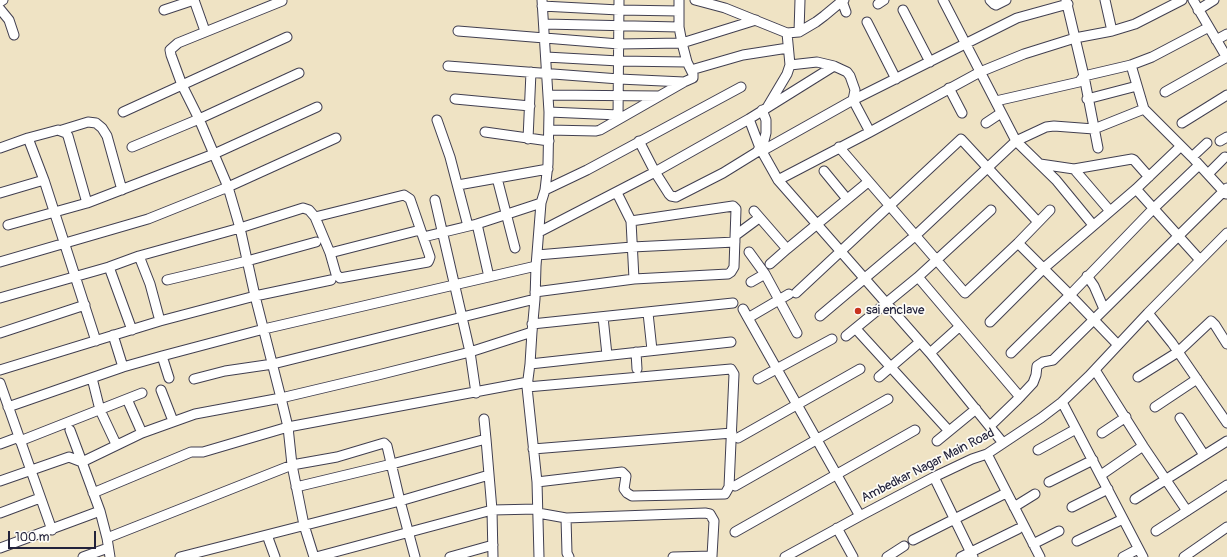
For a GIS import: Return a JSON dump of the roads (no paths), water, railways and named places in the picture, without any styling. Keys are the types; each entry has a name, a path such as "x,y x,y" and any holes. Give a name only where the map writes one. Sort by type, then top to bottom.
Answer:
{"street":[{"path":"164,10 194,0 205,31"},
{"path":"618,117 619,0"},
{"path":"549,130 596,131 618,117 693,78 682,44 679,27 679,0"},
{"path":"695,0 725,8 787,33 799,32 824,16 842,0 846,12"},
{"path":"799,32 800,0"},
{"path":"943,0 1016,141 1056,180 1093,225"},
{"path":"990,0 996,5 1006,0"},
{"path":"1105,0 1112,31"},
{"path":"778,180 980,72 1024,54 1075,38 1112,31 1140,22 1182,0"},
{"path":"1165,92 1227,58 1192,0"},
{"path":"1198,10 1214,0"},
{"path":"282,1 205,31 178,43 170,50 182,85 228,187 240,228 246,261 288,428 292,465 304,525 315,557 492,510 538,511 566,518 710,514 714,521 712,556 673,557"},
{"path":"640,141 655,172 669,194 676,197 723,173 753,156 757,152 854,100 1017,18 1067,2 1084,76 1087,99 1098,148"},
{"path":"539,557 537,482 528,385 541,203 545,190 548,169 549,112 542,3 619,10 679,11"},
{"path":"0,9 9,20 14,35"},
{"path":"903,10 930,62"},
{"path":"458,31 618,44 682,44 756,20"},
{"path":"867,22 896,79"},
{"path":"544,24 679,27"},
{"path":"996,101 1079,82 1084,76 1131,65 1152,57 1209,27"},
{"path":"761,150 766,133 765,109 787,74 790,65 787,33"},
{"path":"1216,40 1227,34"},
{"path":"123,112 287,37"},
{"path":"546,57 689,66 788,48"},
{"path":"790,65 817,62 834,66 847,72 855,90 854,100 870,132"},
{"path":"990,426 1033,383 1037,366 1042,362 1053,360 1178,235 1226,191 1144,109 1131,65"},
{"path":"448,66 619,80 684,82"},
{"path":"539,232 655,172 765,109 834,66"},
{"path":"528,138 531,72"},
{"path":"132,147 199,120 299,73"},
{"path":"1087,99 1137,86"},
{"path":"545,190 587,170 741,87"},
{"path":"950,88 962,113"},
{"path":"548,95 660,96"},
{"path":"1182,123 1227,95"},
{"path":"455,99 530,106"},
{"path":"8,225 87,203 122,190 214,154 317,107"},
{"path":"820,316 916,235 1016,141 1046,127 1054,126 1094,129 1144,109"},
{"path":"549,112 618,117"},
{"path":"986,123 1001,113"},
{"path":"748,119 761,150 778,180 930,353 1003,443"},
{"path":"437,120 489,277"},
{"path":"0,148 28,138 62,130 83,122 96,123 102,128 107,136 122,190"},
{"path":"62,130 68,136 87,203"},
{"path":"485,132 549,141"},
{"path":"28,138 77,276 96,340"},
{"path":"0,262 148,219 228,187 336,138"},
{"path":"748,318 778,300 792,294 841,252 960,139 1038,222"},
{"path":"1192,157 1207,143"},
{"path":"990,322 1044,268 1136,189 1181,146"},
{"path":"839,147 965,293 1018,243 1050,210"},
{"path":"1208,174 1225,157"},
{"path":"1040,164 1074,169 1132,159 1149,176"},
{"path":"1012,353 1154,208 1199,165"},
{"path":"458,186 548,169"},
{"path":"1074,169 1110,211"},
{"path":"824,171 847,199"},
{"path":"497,178 515,248"},
{"path":"0,193 44,180"},
{"path":"770,264 868,182"},
{"path":"1136,189 1200,260"},
{"path":"617,193 631,221 634,279"},
{"path":"0,298 109,267 139,256 240,228 303,208 309,210 315,218 330,253 336,274 342,278 428,262 429,260 430,257 410,198 404,195 315,218"},
{"path":"435,200 470,352 476,393"},
{"path":"330,253 473,225 541,203"},
{"path":"194,379 225,371 273,364 462,318 535,296 634,279 728,274 734,267 736,211 733,206 631,221"},
{"path":"846,336 918,277 991,210"},
{"path":"537,255 735,238 757,214 787,249"},
{"name":"Ambedkar Nagar Main Road","path":"785,557 934,477 972,459 987,454 1041,418 1062,402 1095,370 1148,313 1227,233"},
{"path":"167,280 316,242"},
{"path":"1018,243 1118,345"},
{"path":"749,252 764,274 797,333"},
{"path":"139,256 150,284 160,321"},
{"path":"5,406 123,367 264,329 536,266"},
{"path":"109,267 132,330"},
{"path":"751,282 764,274"},
{"path":"1087,276 1094,286 1104,309"},
{"path":"918,277 1020,397"},
{"path":"0,370 160,321 255,296 331,280"},
{"path":"0,481 56,460 69,457 82,462 142,432 195,414 281,398 470,352 532,328 603,317 733,303"},
{"path":"0,333 85,305"},
{"path":"743,309 860,516"},
{"path":"648,313 652,350"},
{"path":"1148,313 1178,352 1227,423"},
{"path":"603,317 608,355"},
{"path":"1138,377 1178,352 1211,321 1215,324 1227,344"},
{"path":"930,353 959,327"},
{"path":"856,329 949,431"},
{"path":"114,335 123,367"},
{"path":"758,379 776,368 832,340"},
{"path":"530,364 731,342"},
{"path":"879,377 920,342"},
{"path":"636,352 637,369"},
{"path":"162,356 169,378"},
{"path":"93,493 191,452 203,452 288,428 476,393 528,385 731,369 734,374 735,436 730,487 725,494 632,496 627,494 624,489 626,476 622,472 537,482"},
{"path":"533,449 735,436 860,369"},
{"path":"1095,370 1143,446 1187,511"},
{"path":"92,378 100,410 116,444"},
{"path":"1155,407 1197,379"},
{"path":"0,383 5,406 31,470 52,530"},
{"path":"161,390 174,421"},
{"path":"0,444 19,439 100,410 142,393"},
{"path":"127,399 142,432"},
{"path":"735,486 888,399"},
{"path":"1062,402 1141,553 1123,557"},
{"path":"937,441 976,409"},
{"path":"1102,433 1126,417"},
{"path":"1180,418 1204,455"},
{"path":"484,419 492,510 493,557"},
{"path":"1038,450 1076,429"},
{"path":"70,430 100,512 107,538 109,553 83,557"},
{"path":"734,532 915,430"},
{"path":"296,487 392,464 486,438"},
{"path":"1135,499 1227,441"},
{"path":"107,538 292,465 337,457 382,443 386,444 387,446 415,557"},
{"path":"1101,475 1143,446"},
{"path":"987,454 1040,557"},
{"path":"1049,482 1093,460"},
{"path":"180,557 400,501 489,475"},
{"path":"934,477 971,555"},
{"path":"1156,531 1227,485"},
{"path":"1072,507 1108,489"},
{"path":"913,540 1004,494"},
{"path":"1014,507 1035,494"},
{"path":"0,513 40,498"},
{"path":"0,548 100,512"},
{"path":"566,518 567,553 570,557"},
{"path":"1077,541 1123,519"},
{"path":"1184,557 1227,527"},
{"path":"837,528 853,557"},
{"path":"961,557 971,555 1018,529"},
{"path":"1033,544 1059,531"},
{"path":"267,535 274,557"},
{"path":"450,557 493,545"},
{"path":"887,557 904,546"}],"place":[{"name":"sai enclave","path":"858,311"}]}
